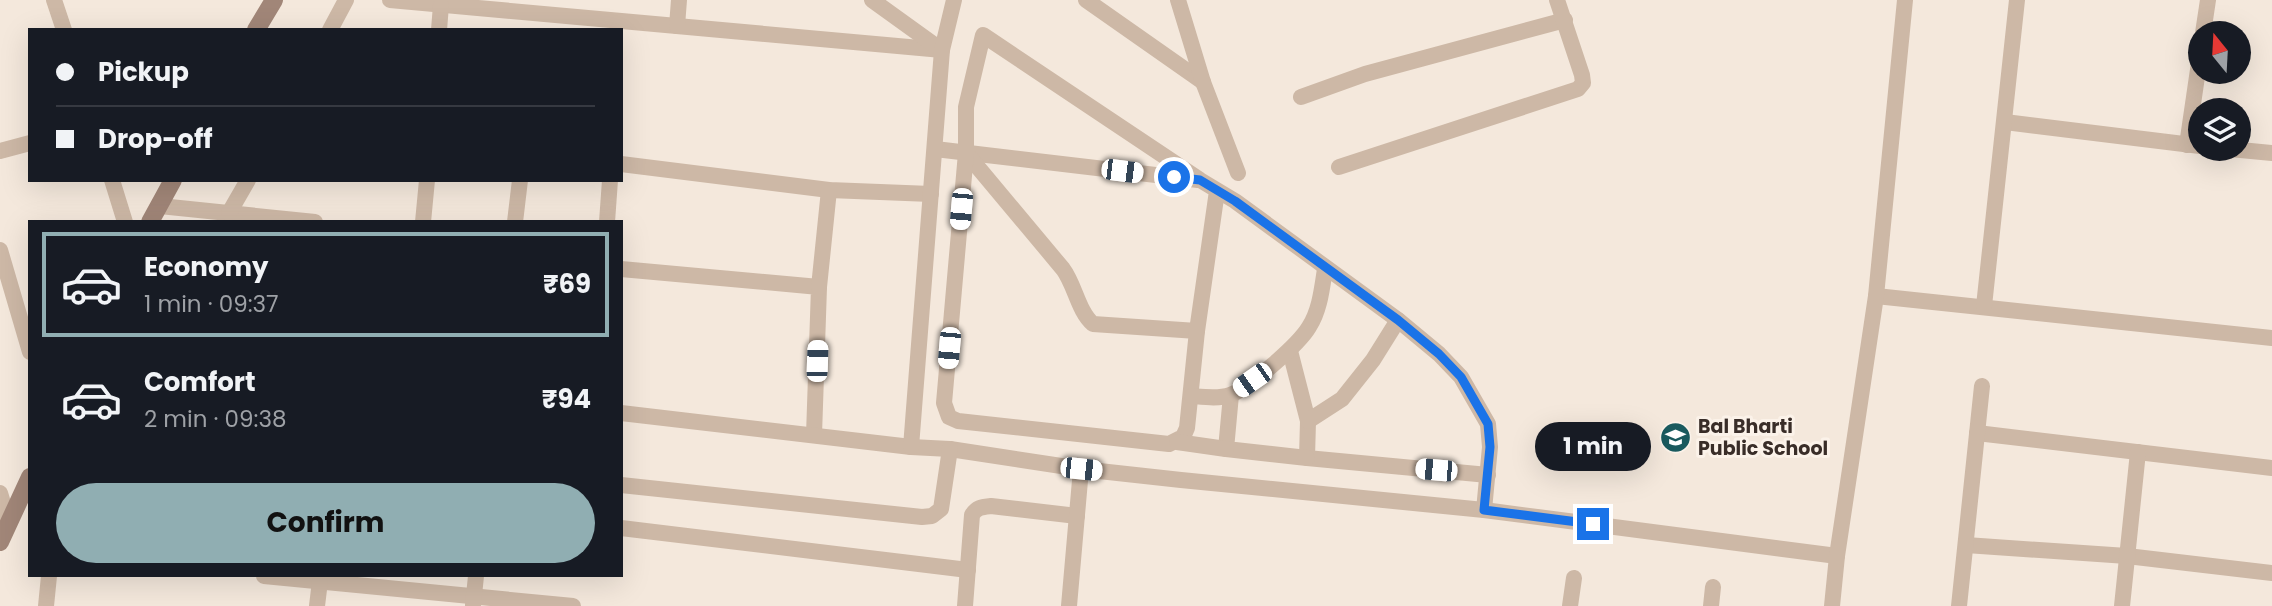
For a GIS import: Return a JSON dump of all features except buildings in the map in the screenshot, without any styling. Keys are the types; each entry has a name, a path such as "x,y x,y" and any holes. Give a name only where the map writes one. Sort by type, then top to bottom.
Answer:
{"street":[{"path":"54,0 63,28"},
{"path":"257,28 274,0"},
{"path":"331,28 346,0"},
{"path":"390,0 441,5 538,21 677,26 942,50"},
{"path":"677,26 680,0"},
{"path":"872,0 942,50"},
{"path":"911,447 942,50 954,0"},
{"path":"1086,0 1203,82"},
{"path":"1178,0 1203,82 1238,173"},
{"path":"1339,167 1578,89 1583,83 1582,75 1557,0"},
{"path":"1832,606 1876,296 1905,0"},
{"path":"1984,306 2006,122 2017,0"},
{"path":"2205,21 2208,0"},
{"path":"439,28 441,5"},
{"path":"1301,97 1365,74 1565,20"},
{"path":"1484,510 1488,475 1488,424 1478,402 1461,377 1439,354 1398,320 1235,201 983,35 966,107 966,153 944,403 949,417 958,421 1129,440 1169,444 1177,442 1307,458 1488,475"},
{"path":"2006,122 2188,144"},
{"path":"0,151 28,144"},
{"path":"934,149 1200,180"},
{"path":"2251,151 2272,153"},
{"path":"966,153 1069,277 1084,313 1093,324 1197,331"},
{"path":"623,164 829,190 931,194"},
{"path":"112,182 124,220"},
{"path":"151,220 172,182"},
{"path":"229,213 247,182"},
{"path":"423,220 427,182"},
{"path":"515,220 520,182"},
{"path":"607,220 610,182"},
{"path":"814,435 819,286 829,190"},
{"path":"1177,442 1188,428 1197,331 1217,191"},
{"path":"160,206 297,220"},
{"path":"0,250 3,272 28,346"},
{"path":"623,269 819,286"},
{"path":"1192,396 1231,395 1290,351 1310,327 1320,300 1325,269"},
{"path":"1876,296 2272,338"},
{"path":"1308,421 1342,399 1373,360 1398,320"},
{"path":"1290,351 1308,421 1307,458"},
{"path":"1959,606 1982,386"},
{"path":"1226,449 1231,395"},
{"path":"623,413 911,447 950,449 1081,469 1484,510 1837,556"},
{"path":"1977,433 2272,468"},
{"path":"623,485 932,516 940,509 950,449"},
{"path":"2122,606 2138,452"},
{"path":"1069,606 1081,469"},
{"path":"0,542 28,481"},
{"path":"0,493 9,523"},
{"path":"965,606 972,516 975,510 981,507 1077,516"},
{"path":"623,528 968,570"},
{"path":"1966,545 2127,556 2272,573"},
{"path":"46,606 49,577"},
{"path":"278,577 320,580 473,601 573,606"},
{"path":"473,601 476,577"},
{"path":"1570,606 1574,578"},
{"path":"317,606 320,580"},
{"path":"1711,606 1713,587"}],"place":[{"name":"Bal Bharti Public School","path":"1675,437"}],"route":[{"path":"1174,177 1200,180 1235,201 1398,320 1439,354 1461,377 1478,402 1488,424 1490,447 1484,510 1593,524"}]}
